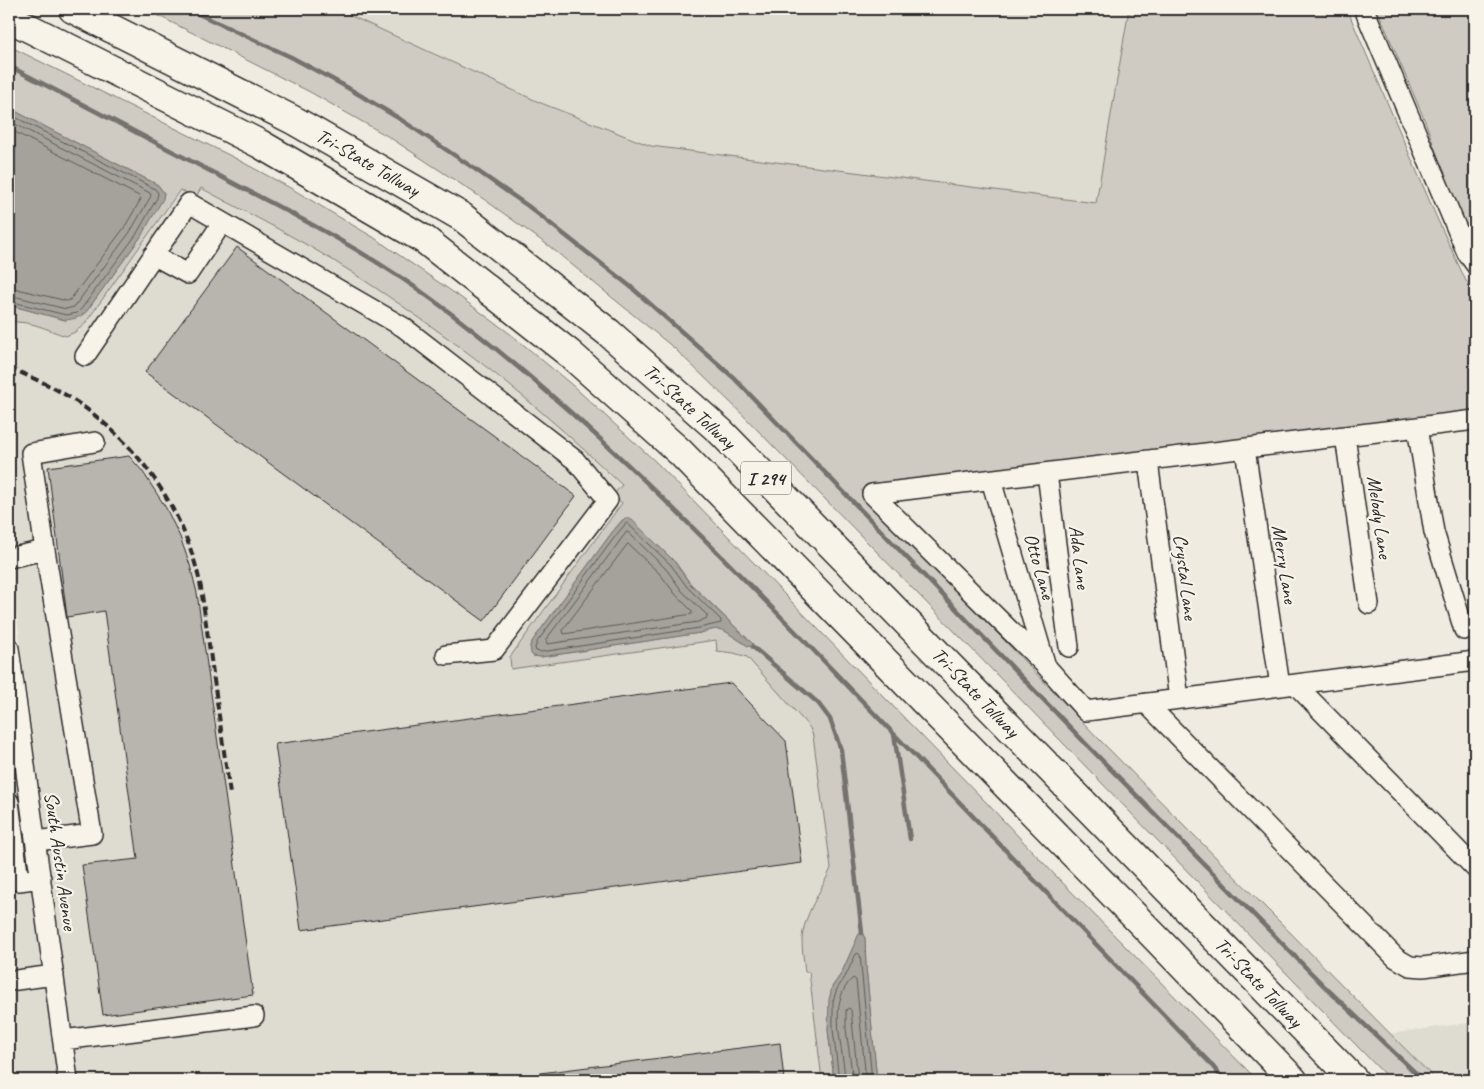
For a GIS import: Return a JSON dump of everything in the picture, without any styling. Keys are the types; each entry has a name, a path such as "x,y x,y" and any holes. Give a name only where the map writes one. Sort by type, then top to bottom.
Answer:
{"highway":[{"name":"Tri-State Tollway","path":"73,9 295,121 462,217 609,333 721,432 1354,1080"},
{"name":"Tri-State Tollway","path":"9,18 260,144 425,240 570,354 680,452 1293,1080"}],"street":[{"path":"1364,9 1467,253 1475,264"},
{"path":"85,356 189,203 403,327 575,460 608,500 494,650 446,655"},
{"path":"153,255 188,274 222,223"},
{"path":"1475,420 872,494 1045,664 1086,711 1475,660"},
{"path":"1417,427 1434,532 1464,630"},
{"name":"Melody Lane","path":"1345,436 1369,604"},
{"path":"36,841 92,834 45,550 31,453 95,442"},
{"name":"Merry Lane","path":"1245,449 1287,685"},
{"name":"Crystal Lane","path":"1148,460 1179,698"},
{"name":"Ada Lane","path":"1047,473 1069,647"},
{"name":"Otto Lane","path":"991,480 1045,664"},
{"path":"9,558 45,550"},
{"name":"South Austin Avenue","path":"9,648 15,743 36,841 68,1080"},
{"path":"1287,685 1475,868"},
{"path":"1146,703 1396,958 1410,966 1423,967 1475,960"},
{"path":"9,802 18,881 41,878"},
{"path":"9,981 54,975"},
{"path":"63,1040 254,1016"}],"shaded area":[{"path":"145,9 336,9 541,103 651,146 1096,203 1129,9 1347,9 1436,216 1466,281 1475,289 1475,415 862,492 1098,738 1436,1080 1390,1080 963,640 731,403 674,348 549,246 485,200 389,137 310,92"},
{"path":"336,9 1129,9 1096,203 651,146 542,103"},
{"path":"1377,9 1475,9 1475,238 1456,208 1425,121"},
{"path":"9,46 233,157 294,190 373,237 513,336 572,385 657,463 1054,874 1257,1080 877,1080 865,938 862,933 859,934 841,974 832,987 828,1030 834,1080 822,1080 809,972 805,972 802,940 809,912 831,868 813,736 810,728 747,657 717,651 716,640 511,669 510,657 622,503 613,495 622,485 523,397 425,322 332,260 201,188 196,197 180,190 84,325 75,332 66,336 32,324 9,322 9,305 65,320 86,312 140,238 164,193 158,185 9,108","holes":["628,518 675,562 690,583 753,644 748,646 725,631 716,629 541,657 533,656 530,646 533,640 622,520"]},
{"path":"187,181 293,237 351,271 420,318 545,414 622,485 613,495 622,502 510,657 511,669 716,640 718,651 747,657 810,728 813,736 831,868 814,902 802,939 822,1080 79,1080 9,558 9,322 19,321 35,324 66,336 84,325"},
{"path":"9,758 13,760 19,769 60,1080 9,1080"},
{"path":"1475,1022 1475,1080 1436,1080 1389,1034"}],"water":[{"path":"9,108 158,185 164,193 163,199 140,238 86,312 76,318 65,320 9,305"},
{"path":"625,518 632,520 675,562 690,584 753,644 753,647 748,646 725,631 716,629 541,657 531,654 530,646 533,640 613,531"},
{"path":"862,933 865,938 877,1080 834,1080 828,1030 829,1000 832,987 841,974 859,934"}],"building":[{"path":"237,247 576,496 484,621 145,372"},
{"path":"129,456 143,472 166,508 180,537 197,593 253,995 103,1015 82,865 138,859 104,611 67,617 48,467"},
{"path":"731,683 786,741 802,863 301,930 275,744"},
{"path":"780,1043 784,1080 540,1080 540,1073"}],"waterway":[{"path":"188,9 291,57 400,119 528,206 631,287 734,378 1087,745 1325,987 1423,1080"},
{"path":"9,66 338,239 413,286 489,343 588,428 683,517 966,808 1209,1062 1224,1080"},
{"path":"753,647 818,703 830,719 841,750 862,933"},
{"path":"894,734 910,839"}],"railway":[{"path":"9,368 44,383 73,399 99,419 124,442 146,467 165,495 180,524 193,556 201,588 230,794"}]}
